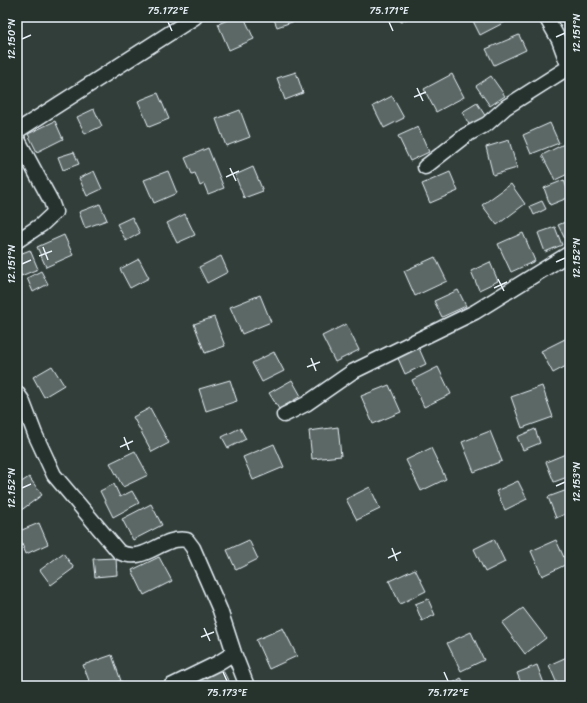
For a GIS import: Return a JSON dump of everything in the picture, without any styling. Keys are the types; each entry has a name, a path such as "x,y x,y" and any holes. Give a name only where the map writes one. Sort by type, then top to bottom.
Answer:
{"street":[{"path":"17,130 195,17"},
{"path":"425,167 466,135 487,124 506,107 570,68 559,40 546,17"},
{"path":"17,138 51,201 55,212 41,225 17,241"},
{"path":"284,415 306,404 352,372 476,312 570,253"},
{"path":"17,393 22,400 35,434 54,475 119,552 126,555 137,556 176,538 187,540 193,548 220,610 234,653 248,686"},
{"path":"171,686 218,664 234,653"}],"building":[{"path":"235,17 244,17 254,39 229,50 218,24"},
{"path":"273,17 301,17 301,19 277,27"},
{"path":"399,17 411,17 401,22"},
{"path":"471,17 507,17 509,20 480,35"},
{"path":"519,35 526,50 494,65 486,49"},
{"path":"296,72 303,93 285,100 277,78"},
{"path":"452,74 464,97 436,112 424,89"},
{"path":"491,76 505,96 490,106 476,86"},
{"path":"158,93 169,119 149,127 138,101"},
{"path":"392,96 404,118 384,128 373,106"},
{"path":"477,103 486,117 470,126 462,112"},
{"path":"94,109 102,126 85,134 77,117"},
{"path":"240,110 250,137 226,146 216,119"},
{"path":"55,121 63,139 37,152 28,134"},
{"path":"550,123 559,143 531,154 523,135"},
{"path":"418,127 429,152 410,161 398,136"},
{"path":"509,140 517,168 493,175 486,147"},
{"path":"566,143 570,151 570,173 555,180 542,155"},
{"path":"208,148 224,188 208,194 204,184 200,186 195,173 192,174 185,158"},
{"path":"74,152 79,164 63,170 58,157"},
{"path":"253,167 263,191 244,198 235,175"},
{"path":"94,171 102,189 87,196 79,178"},
{"path":"168,171 177,193 154,203 144,180"},
{"path":"450,172 458,191 430,203 422,184"},
{"path":"564,180 570,197 550,205 544,188"},
{"path":"511,184 525,204 497,225 482,205"},
{"path":"542,201 546,209 534,215 530,206"},
{"path":"100,204 107,220 85,228 79,212"},
{"path":"185,214 195,235 177,243 167,223"},
{"path":"132,217 140,233 126,241 117,224"},
{"path":"570,220 570,242 567,243 558,225"},
{"path":"555,227 562,245 545,252 538,233"},
{"path":"523,233 535,261 511,272 498,244"},
{"path":"64,235 73,255 46,267 37,247"},
{"path":"30,250 38,269 21,276 17,267 17,255"},
{"path":"221,256 228,272 207,283 199,267"},
{"path":"435,257 447,281 415,296 404,271"},
{"path":"139,259 149,278 130,288 120,269"},
{"path":"490,262 498,281 479,290 471,271"},
{"path":"41,271 48,284 33,292 27,278"},
{"path":"458,290 466,306 442,317 434,301"},
{"path":"260,295 271,322 242,334 230,307"},
{"path":"214,317 225,346 205,353 194,324"},
{"path":"346,324 359,350 335,362 322,336"},
{"path":"569,337 570,364 553,373 541,351"},
{"path":"418,346 426,364 405,374 397,356"},
{"path":"274,352 284,371 262,382 252,363"},
{"path":"52,366 64,385 44,397 33,377"},
{"path":"438,367 451,394 424,407 412,380"},
{"path":"230,380 237,401 206,411 199,389"},
{"path":"292,380 301,396 279,409 269,393"},
{"path":"389,385 401,412 373,424 361,396"},
{"path":"542,386 553,417 522,428 511,397"},
{"path":"150,408 169,443 152,452 133,417"},
{"path":"338,427 341,456 312,459 309,431"},
{"path":"240,428 246,439 228,448 222,437"},
{"path":"535,429 540,443 523,450 517,437"},
{"path":"490,431 502,461 474,472 462,442"},
{"path":"274,444 284,467 253,480 243,457"},
{"path":"431,448 446,479 421,491 406,460"},
{"path":"135,451 148,475 123,487 110,463"},
{"path":"568,453 570,458 570,476 554,482 546,462"},
{"path":"29,477 42,495 20,511 17,507 17,485"},
{"path":"518,481 527,499 505,510 496,491"},
{"path":"114,484 120,497 132,491 139,503 113,517 100,491"},
{"path":"370,487 380,509 357,520 346,499"},
{"path":"570,489 570,512 556,518 548,497"},
{"path":"151,504 162,525 133,540 122,519"},
{"path":"39,523 48,544 26,554 17,532"},
{"path":"494,539 505,562 485,572 474,549"},
{"path":"249,540 258,559 236,570 227,550"},
{"path":"556,540 567,564 542,576 531,551"},
{"path":"63,553 74,568 51,585 40,570"},
{"path":"159,557 172,581 144,595 132,570"},
{"path":"116,558 117,575 95,577 93,559"},
{"path":"415,569 426,591 400,604 389,581"},
{"path":"428,599 435,615 422,621 415,604"},
{"path":"523,608 546,638 525,654 502,623"},
{"path":"283,628 297,656 269,669 256,640"},
{"path":"471,632 484,660 461,671 447,643"},
{"path":"112,655 121,681 107,686 91,686 83,665"},
{"path":"569,656 570,683 558,686 549,665"},
{"path":"537,665 545,686 522,686 517,673"},
{"path":"221,667 231,686 192,686 191,683"},
{"path":"461,678 466,686 448,686"}]}
